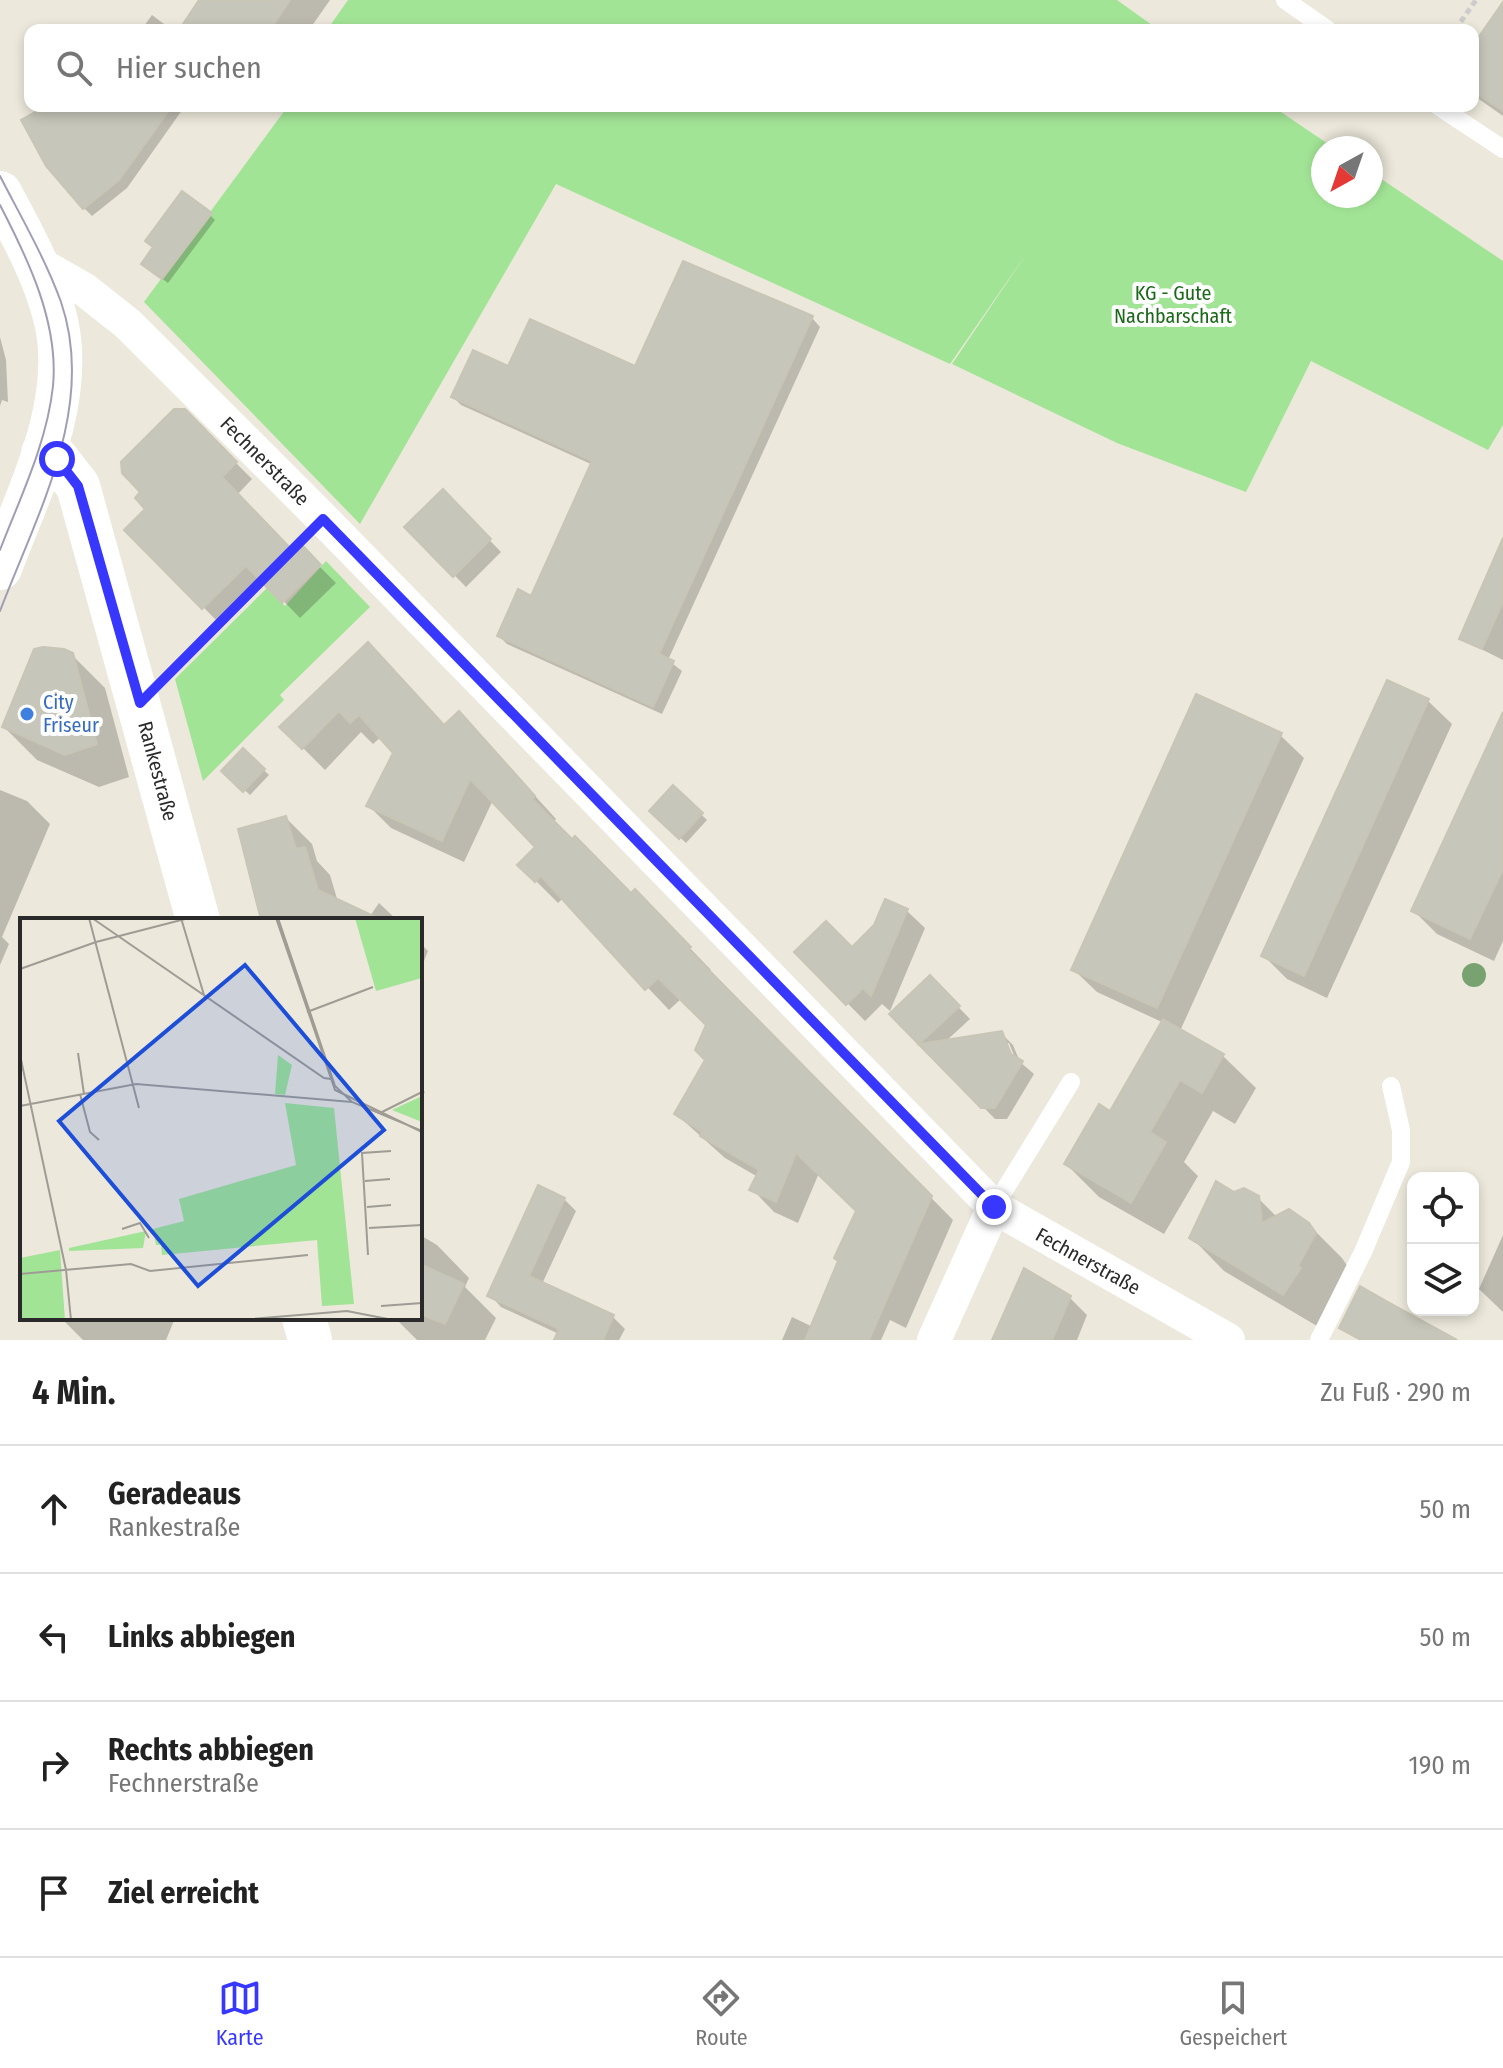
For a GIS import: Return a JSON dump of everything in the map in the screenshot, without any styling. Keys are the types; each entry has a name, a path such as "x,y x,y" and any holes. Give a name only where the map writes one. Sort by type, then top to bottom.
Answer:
{"street":[{"path":"0,193 36,262 56,323 60,363 56,406 43,453 0,568"},
{"name":"Fechnerstraße","path":"36,262 85,290 128,324 323,519 994,1207 1228,1340"},
{"name":"Rankestraße","path":"43,453 57,459 78,486 197,918"},
{"path":"934,1340 994,1207"},
{"path":"305,1320 310,1340"}],"lane":[{"path":"1285,0 1319,24"},
{"path":"1447,112 1503,149"},
{"path":"994,1207 1071,1082"},
{"path":"1319,1340 1363,1252 1401,1162 1401,1130 1391,1086"}],"path":[{"path":"1459,24 1476,0"},
{"path":"140,703 323,519"}],"green space":[{"path":"348,0 1117,0 1151,24 331,24"},
{"name":"KG - Gute Nachbarschaft","path":"284,112 1281,112 1316,136 1311,136 1311,208 1383,208 1383,180 1503,261 1503,425 1488,450 1311,361 1246,492 1117,443 952,364 1029,250 950,364 556,184 360,524 144,302"},
{"path":"326,561 370,607 280,695 284,700 203,781 175,679 267,588 285,606"}],"building":[{"path":"199,0 290,0 274,24 183,24"},
{"path":"1503,2 1503,111 1479,95 1479,36"},
{"path":"35,112 168,112 119,180 83,209 46,166 21,120"},
{"path":"182,191 212,213 162,279 141,264 153,247 145,241"},
{"path":"683,261 813,316 659,654 674,661 653,707 497,636 518,589 531,596 592,461 451,397 473,350 508,366 530,319 635,366"},
{"path":"174,409 185,409 237,462 222,477 295,553 303,546 321,565 282,603 246,566 202,609 124,530 145,509 135,498 140,492 122,473 121,462"},
{"path":"443,489 491,539 453,577 404,527"},
{"path":"1503,538 1503,602 1482,649 1459,639"},
{"path":"368,642 444,725 459,711 535,796 532,799 572,839 575,836 631,893 635,889 691,947 688,949 932,1196 869,1340 805,1340 838,1261 834,1258 856,1211 796,1153 776,1202 749,1190 759,1170 700,1136 702,1132 674,1114 705,1060 695,1050 706,1025 658,978 645,990 541,876 535,882 517,865 535,847 470,779 442,841 366,806 393,753 359,715 350,723 339,711 302,749 279,727"},
{"path":"43,647 73,653 97,744 65,755 2,727 34,649"},
{"path":"1387,680 1429,699 1304,976 1261,956"},
{"path":"1196,694 1282,733 1157,1008 1071,970"},
{"path":"1503,712 1503,869 1470,939 1411,911"},
{"path":"243,748 265,769 243,792 221,771"},
{"path":"673,785 703,813 679,839 649,811"},
{"path":"286,816 296,849 305,847 318,890 378,918 260,918 238,829"},
{"path":"885,899 908,909 871,996 863,988 846,1005 794,952 826,921 852,947 874,925"},
{"path":"930,975 960,1006 919,1044 1002,1031 1011,1054 1023,1061 995,1108 981,1108 889,1014"},
{"path":"1163,1019 1224,1054 1202,1093 1180,1080 1150,1132 1166,1142 1131,1203 1064,1164 1099,1104 1110,1111"},
{"path":"1216,1181 1234,1192 1244,1188 1259,1196 1262,1223 1289,1209 1309,1223 1316,1233 1298,1266 1301,1268 1283,1295 1189,1238"},
{"path":"538,1185 565,1198 529,1276 614,1315 603,1340 554,1340 559,1329 487,1296"},
{"path":"422,1265 464,1284 445,1324 422,1315"},
{"path":"1024,1268 1071,1296 1052,1340 992,1340"},
{"path":"1360,1286 1407,1312 1407,1316 1414,1316 1457,1340 1361,1340 1339,1328"}],"tram line":[{"path":"0,176 61,302 70,341 72,381 58,460 0,611"},
{"path":"0,205 39,292 54,362 45,428 0,550"}],"place":[{"name":"City Friseur","path":"27,714"}],"route":[{"path":"57,459 78,486 140,703 323,519 994,1207"}]}
